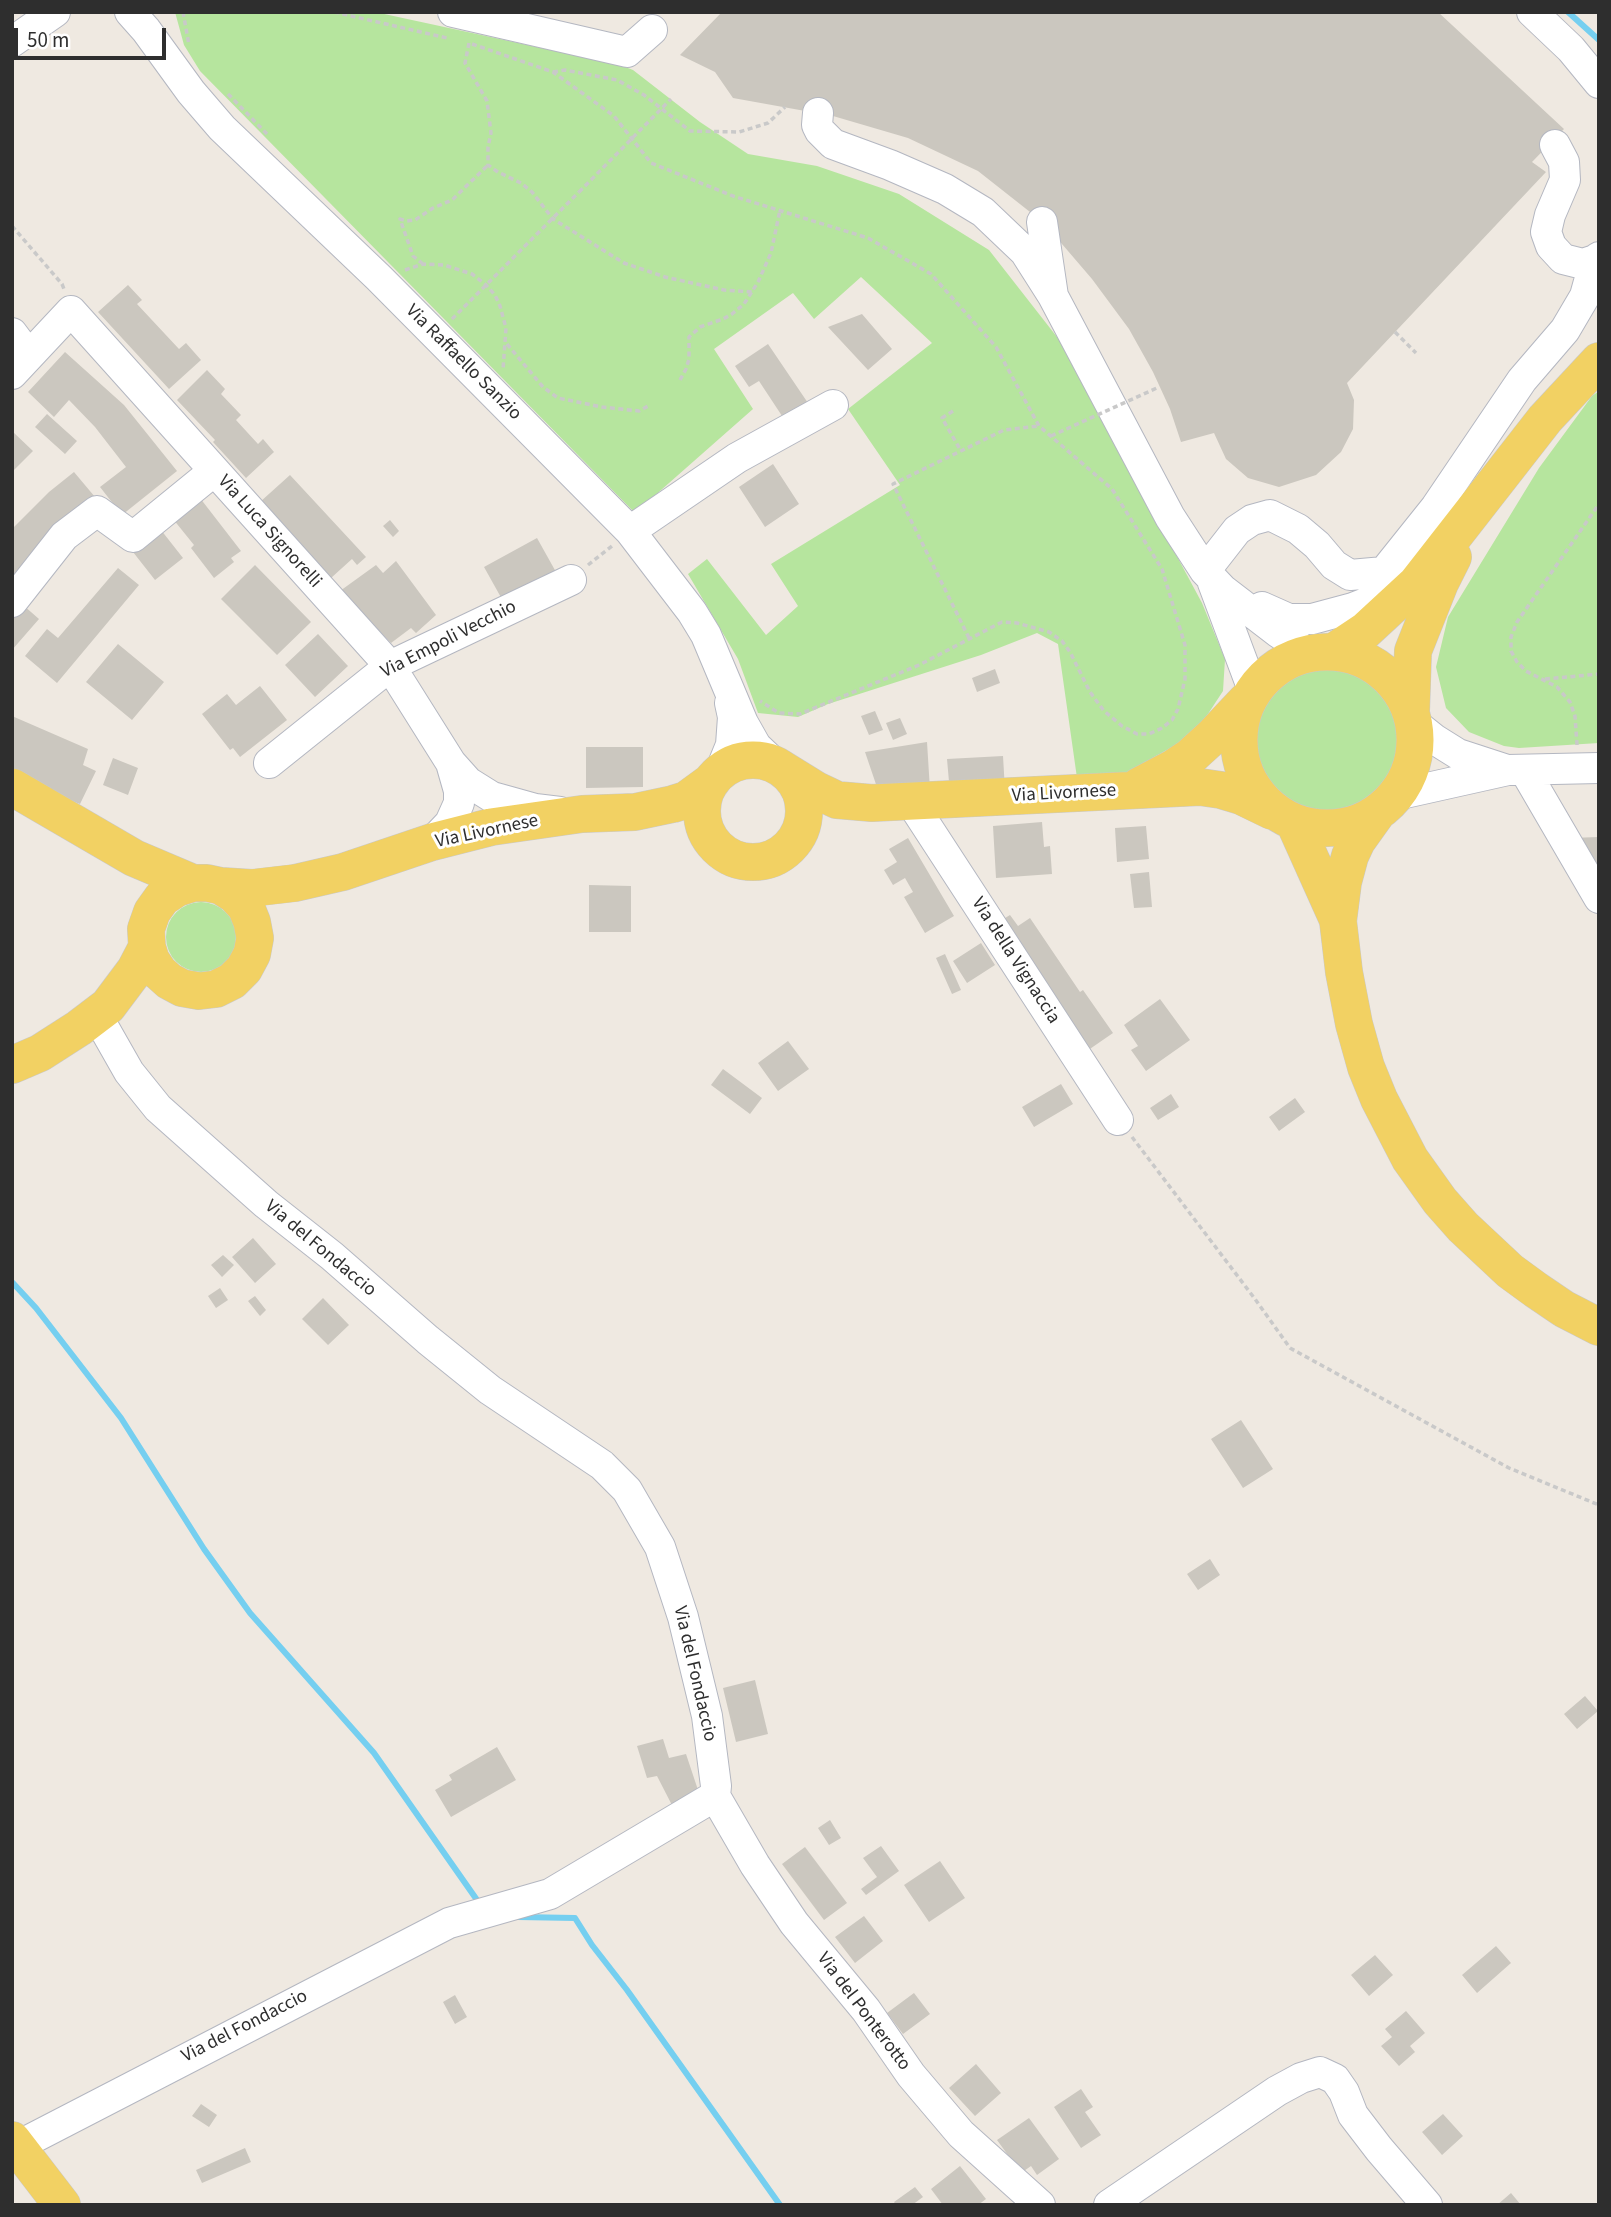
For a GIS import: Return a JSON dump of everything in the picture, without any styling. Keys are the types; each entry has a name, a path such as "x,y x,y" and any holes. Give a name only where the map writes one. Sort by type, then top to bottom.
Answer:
{"main road":[{"path":"1322,652 1365,631 1417,583 1545,419 1599,361"},
{"path":"1476,509 1440,583 1413,651 1412,717 1415,748 1409,773 1357,841 1350,856 1343,881 1338,921 1344,972 1359,1044 1379,1099 1410,1159 1440,1201 1463,1227 1510,1271 1564,1309 1599,1327"},
{"name":"Via Livornese","path":"1129,791 1190,757 1213,736 1264,677 1285,661 1322,652 1360,657 1382,670 1399,689 1412,717"},
{"name":"Via Livornese","path":"1251,694 1240,723 1240,758 1245,775 1254,790 1265,803 1287,818"},
{"name":"Via Livornese","path":"147,947 146,929 152,912 162,898 177,888 207,885 271,886 343,872 432,842 491,827 582,814 635,811 686,800 733,764 747,760 763,761 779,767 837,800 872,803 1200,787 1241,796 1311,827 1337,827 1362,821 1387,804"},
{"path":"779,767 794,780 802,795 802,828 794,842"},
{"path":"715,845 706,830 702,814 704,796 716,776"},
{"name":"Via Livornese","path":"12,787 134,858 235,895 246,907 252,922 255,938 252,954"},
{"name":"Via Livornese","path":"635,811 663,815 687,824 727,855 755,862 769,860 783,853 794,842 841,813 872,803"},
{"path":"1287,818 1338,921"},
{"name":"Via Livornese","path":"89,1025 162,990 216,989 232,981 244,969 271,925 287,906 343,872"},
{"path":"147,947 159,972 182,988"},
{"path":"12,1065 40,1053 89,1025 108,1006 135,970 147,947"},
{"path":"14,2145 62,2205"}],"street":[{"path":"12,42 55,12"},
{"name":"Via Raffaello Sanzio","path":"130,12 146,30 183,61"},
{"name":"Via Raffaello Sanzio","path":"159,12 204,108 222,128 379,278 630,531 692,612 706,635 743,723 756,746 779,767"},
{"path":"1532,12 1571,48 1597,83"},
{"path":"471,25 627,52 652,30"},
{"path":"818,113 817,125 833,144 945,189 983,212 1025,252 1053,296 1170,517 1213,580 1251,694"},
{"path":"1555,145 1564,162 1565,180 1546,232 1551,246 1563,259 1583,264 1597,258"},
{"path":"1042,222 1053,296"},
{"path":"1213,580 1237,530 1252,520 1270,515 1298,529 1335,565 1350,575 1384,572 1436,507 1522,380 1565,330 1585,296 1597,258"},
{"path":"12,374 71,311"},
{"name":"Via Luca Signorelli","path":"71,311 390,666 451,764"},
{"path":"630,531 737,458 833,405"},
{"path":"12,602 64,536 97,511 134,537 214,471"},
{"name":"Via Empoli Vecchio","path":"270,763 390,666 570,580"},
{"path":"1213,580 1273,613 1300,621 1329,616 1417,583"},
{"path":"1213,580 1279,633 1322,652"},
{"name":"Via Raffaello Sanzio","path":"716,776 731,745 733,717 726,682"},
{"name":"Via Livornese","path":"1412,717 1434,739 1458,754 1516,770"},
{"name":"Via Livornese","path":"1387,804 1516,770 1589,758"},
{"path":"451,764 468,782 492,797 535,809 582,814"},
{"path":"432,842 450,823 459,803 459,791 451,764"},
{"path":"1516,770 1599,898"},
{"name":"Via della Vignaccia","path":"911,802 1118,1120"},
{"name":"Via del Fondaccio","path":"14,2145 449,1923 550,1894 715,1796 716,1786 707,1716 683,1617 660,1547 627,1490 602,1465 491,1390 266,1204 158,1108 89,1025"},
{"name":"Via del Ponterotto","path":"715,1796 755,1865 794,1923 866,2010 911,2075 961,2134 1040,2205"},
{"path":"1109,2205 1278,2091 1301,2078 1320,2072 1335,2079 1344,2092 1353,2115 1427,2205"}],"path":[{"path":"183,12 188,43 183,61"},
{"path":"334,12 471,25 554,72 614,116 651,163 733,195 868,238 931,274 996,347 1039,426 1112,489 1163,569 1185,645 1185,679 1178,709 1172,720 1149,734 1137,734 1104,711 1090,692 1062,641 1049,632 1032,626 1002,622 919,665 800,714 779,713 759,700"},
{"path":"423,264 414,256 400,219 415,220 452,200 488,165 491,133 487,101 465,63 471,25"},
{"path":"554,72 565,70 617,80 644,95 690,131 740,132 768,123 785,107"},
{"path":"220,86 268,135"},
{"path":"448,323 671,99"},
{"path":"488,165 532,192 553,219 624,263 665,277 724,290 752,292"},
{"path":"680,380 689,359 689,337 700,327 723,320 732,314 744,304 752,292 771,253 780,210"},
{"path":"12,226 62,284 71,311"},
{"path":"402,272 423,264 444,265 472,274 486,285 495,295 506,328 503,372"},
{"path":"1395,332 1416,353"},
{"path":"506,342 543,387 558,398 639,411 650,405"},
{"path":"1051,436 1159,387"},
{"path":"953,411 942,418 961,451"},
{"path":"970,639 893,484 1003,430 1039,426"},
{"path":"1589,758 1570,702 1557,688 1526,671 1517,662 1511,651 1511,637 1517,622 1599,504"},
{"path":"570,580 630,531"},
{"path":"1543,679 1599,674"},
{"path":"1118,1120 1290,1348 1509,1468 1599,1504"}],"green space":[{"path":"175,12 375,12 620,65 633,70 700,122 748,154 817,166 899,194 989,250 1064,346 1202,603 1225,659 1223,691 1206,717 1181,742 1117,778 1077,778 1058,644 1037,633 981,655 828,704 798,717 758,713 738,659 688,574 707,559 766,635 798,606 771,564 900,485 848,409 932,343 861,277 814,319 793,293 714,349 753,409 635,513 200,71 184,45"},
{"path":"1599,391 1599,743 1519,748 1504,746 1469,732 1446,708 1436,667 1448,617 1539,468 1592,396"},
{"path":"1326,666 1354,671 1378,687 1394,711 1399,739 1394,767 1378,791 1354,807 1326,812 1298,807 1274,791 1258,767 1253,739 1258,711 1274,687 1298,671"},
{"path":"201,902 226,912 236,937 226,962 201,972 176,962 166,937 176,912"}],"building":[{"path":"722,12 1438,12 1564,129 1532,162 1546,172 1347,383 1354,400 1353,429 1341,452 1316,475 1279,487 1248,478 1226,459 1214,433 1181,442 1153,372 1129,329 1092,279 1044,223 978,171 908,138 833,116 733,98 715,72 680,55"},
{"path":"128,285 142,300 137,304 179,349 186,343 201,360 169,389 98,312"},
{"path":"862,314 892,349 868,370 828,327"},
{"path":"768,344 810,406 786,422 759,381 749,387 735,366"},
{"path":"65,352 124,405 177,471 122,515 100,487 126,467 95,427 69,400 54,417 28,392"},
{"path":"207,370 225,389 221,394 241,415 236,420 258,444 263,439 274,452 246,478 177,400"},
{"path":"47,414 77,441 65,454 35,427"},
{"path":"12,431 33,451 12,472"},
{"path":"773,464 799,504 765,527 739,487"},
{"path":"74,472 95,497 12,583 12,529 49,492"},
{"path":"290,475 366,557 357,565 352,559 331,578 260,502"},
{"path":"200,498 241,551 231,558 234,562 214,578 191,548 194,545 173,519"},
{"path":"390,520 399,531 393,537 383,526"},
{"path":"161,530 183,558 155,580 133,552"},
{"path":"537,538 556,572 503,601 484,567"},
{"path":"396,561 436,615 416,633 411,628 391,643 340,591 376,565 383,573"},
{"path":"255,565 311,622 277,655 221,599"},
{"path":"118,568 139,585 57,683 25,656 47,629 58,638"},
{"path":"23,605 39,619 12,650 12,619"},
{"path":"318,634 348,666 315,697 285,665"},
{"path":"118,644 164,682 132,720 86,682"},
{"path":"995,669 1000,683 977,692 972,678"},
{"path":"260,686 287,720 240,757 233,748 230,750 202,714 227,694 236,705"},
{"path":"875,711 883,730 869,735 861,716"},
{"path":"12,716 88,749 83,765 96,771 80,804 42,790 12,774"},
{"path":"900,718 907,734 893,740 886,723"},
{"path":"927,742 930,790 880,796 865,752"},
{"path":"586,747 643,747 643,787 586,788"},
{"path":"1003,756 1005,790 950,793 947,759"},
{"path":"113,758 138,768 128,795 103,785"},
{"path":"1042,822 1044,847 1050,846 1052,874 996,878 993,826"},
{"path":"1146,826 1149,859 1117,862 1115,828"},
{"path":"1599,837 1599,881 1570,838"},
{"path":"908,838 954,916 925,933 904,897 913,892 905,878 893,885 884,870 897,862 889,849"},
{"path":"1149,872 1152,907 1134,908 1130,874"},
{"path":"589,885 631,886 631,932 589,932"},
{"path":"1010,915 1018,926 1030,918 1080,992 1083,990 1113,1033 1084,1053 997,923"},
{"path":"981,943 995,965 967,983 953,961"},
{"path":"945,954 961,990 952,994 936,958"},
{"path":"1160,999 1190,1040 1146,1071 1131,1050 1138,1046 1124,1025"},
{"path":"788,1041 809,1069 778,1091 758,1063"},
{"path":"723,1069 762,1098 750,1114 711,1085"},
{"path":"1061,1084 1073,1104 1034,1127 1022,1107"},
{"path":"1171,1094 1179,1107 1158,1120 1150,1108"},
{"path":"1295,1098 1305,1112 1279,1131 1269,1117"},
{"path":"253,1238 276,1264 255,1283 232,1257"},
{"path":"223,1255 234,1265 222,1277 211,1265"},
{"path":"220,1288 228,1300 216,1308 208,1296"},
{"path":"255,1296 266,1310 260,1316 248,1301"},
{"path":"323,1298 349,1325 328,1345 302,1319"},
{"path":"1241,1420 1273,1469 1243,1488 1211,1439"},
{"path":"1210,1559 1220,1575 1198,1590 1187,1574"},
{"path":"755,1680 768,1734 736,1742 723,1688"},
{"path":"1585,1696 1598,1711 1577,1729 1564,1714"},
{"path":"663,1739 669,1758 686,1754 700,1796 675,1811 657,1776 647,1778 637,1746"},
{"path":"497,1747 516,1780 451,1817 435,1790 452,1780 449,1775"},
{"path":"830,1820 841,1838 829,1845 818,1828"},
{"path":"881,1846 899,1871 866,1895 861,1889 877,1877 863,1858"},
{"path":"805,1847 847,1903 824,1920 782,1864"},
{"path":"940,1861 965,1898 929,1922 904,1885"},
{"path":"864,1916 883,1941 855,1963 835,1937"},
{"path":"1496,1946 1511,1963 1477,1993 1462,1975"},
{"path":"1375,1955 1393,1975 1369,1996 1351,1975"},
{"path":"914,1993 930,2014 903,2034 887,2013"},
{"path":"455,1995 467,2017 455,2024 443,2002"},
{"path":"1406,2011 1425,2033 1410,2046 1415,2052 1399,2066 1381,2046 1392,2037 1385,2029"},
{"path":"976,2064 1001,2093 975,2116 949,2088"},
{"path":"1081,2089 1093,2107 1085,2112 1101,2135 1081,2148 1054,2107"},
{"path":"201,2104 217,2115 209,2127 192,2116"},
{"path":"1443,2114 1463,2136 1442,2155 1422,2132"},
{"path":"1029,2118 1059,2159 1037,2175 1031,2166 1021,2173 997,2140"},
{"path":"245,2148 251,2162 202,2183 196,2170"},
{"path":"960,2166 986,2199 978,2205 943,2205 931,2189"},
{"path":"915,2187 923,2197 912,2205 896,2205 894,2202"},
{"path":"1511,2193 1521,2205 1497,2205"}],"waterway":[{"path":"1568,12 1599,40"},
{"path":"12,1282 36,1308 121,1418 204,1549 250,1613 374,1753 477,1900"},
{"path":"518,1917 575,1918 780,2205"}]}
